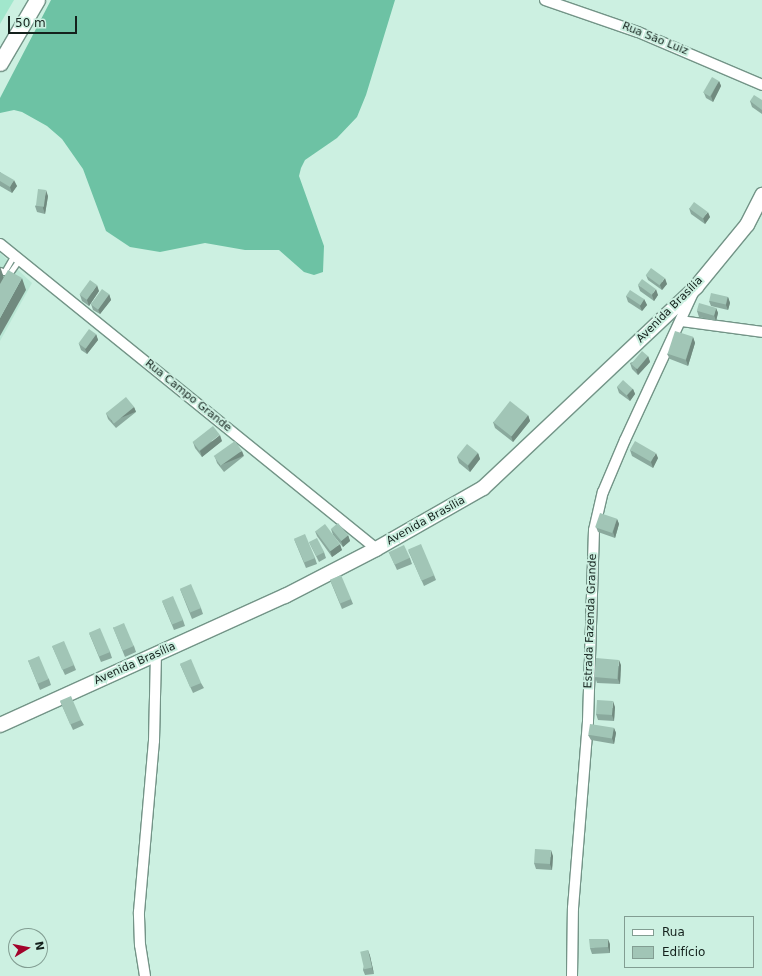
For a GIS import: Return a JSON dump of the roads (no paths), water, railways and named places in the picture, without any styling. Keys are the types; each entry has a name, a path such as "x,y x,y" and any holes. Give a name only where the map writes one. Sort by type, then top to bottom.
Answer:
{"main road":[{"path":"0,63 36,0"},
{"name":"Avenida Brasília","path":"0,725 285,596 376,550 472,495 496,478 696,287 747,225 762,195"}],"street":[{"name":"Rua São Luiz","path":"545,0 638,32 762,85"},
{"name":"Rua Campo Grande","path":"0,244 64,293 376,550"},
{"name":"Estrada Fazenda Grande","path":"572,976 573,915 588,721 594,530 603,492 696,287"},
{"path":"680,321 762,332"},
{"path":"145,976 140,945 139,912 154,741 156,654"}],"lane":[{"path":"0,270 4,272 16,257"},
{"path":"3,285 16,257"}]}
